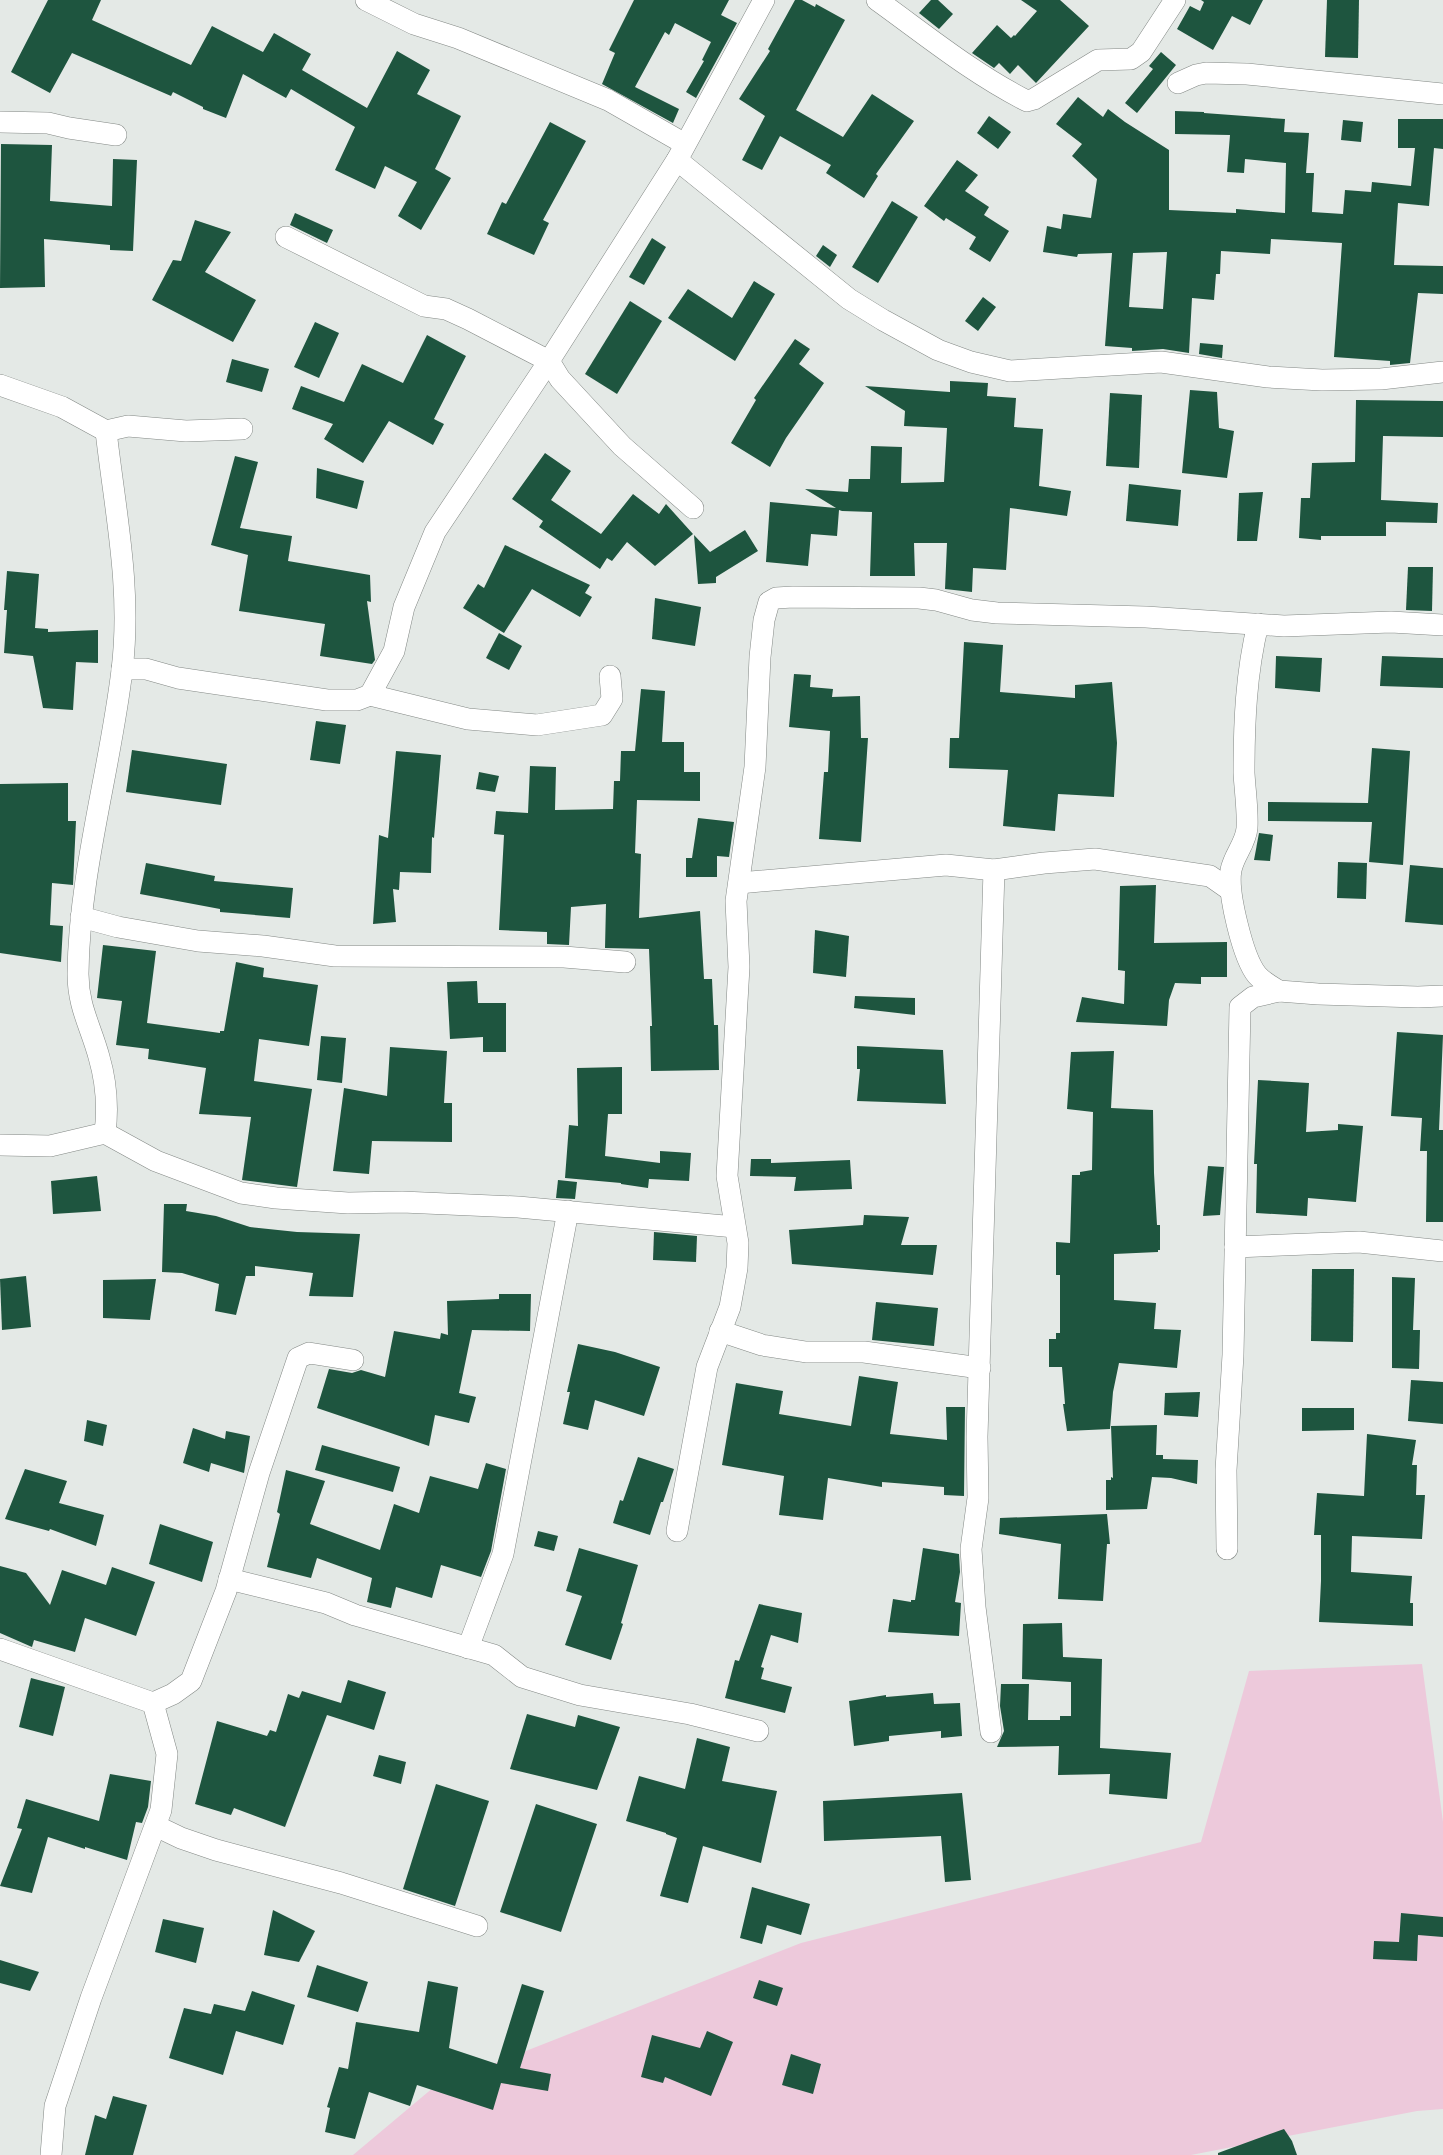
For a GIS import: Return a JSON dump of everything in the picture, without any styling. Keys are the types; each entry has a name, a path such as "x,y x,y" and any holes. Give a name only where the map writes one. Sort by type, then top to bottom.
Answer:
{"street":[{"path":"366,0 414,24 458,38 608,100 681,152 849,299 938,350 971,362 1010,371 1161,362 1268,377 1322,380 1381,379 1443,372"},
{"path":"370,695 394,651 404,607 435,532 549,361 681,152 764,0"},
{"path":"877,0 932,42 994,84 1028,101 1098,60 1131,59 1141,52 1175,0"},
{"path":"1178,83 1206,73 1247,74 1443,94"},
{"path":"0,122 48,123 117,135"},
{"path":"286,237 424,306 446,309 549,361 560,379 622,446 693,508"},
{"path":"0,386 62,407 106,431 128,426 186,430 242,429"},
{"path":"105,1133 108,1113 100,1059 81,1008 78,976 81,917 122,669 127,615 123,561 106,431"},
{"path":"677,1531 707,1367 730,1307 737,1268 738,1243 727,1176 739,967 736,900 755,767 764,620 769,602 776,598 919,598 997,613 1146,617 1284,626 1391,622 1443,625"},
{"path":"1253,997 1255,974 1238,929 1230,890 1231,871 1245,840 1247,828 1244,773 1248,670 1258,624"},
{"path":"122,669 146,669 178,678 327,700 357,700 370,695 468,718 537,725 602,715 612,699 610,676"},
{"path":"739,883 946,866 994,870 1095,859 1210,876 1230,890"},
{"path":"1210,876 1235,859"},
{"path":"991,1732 975,1607 971,1549 978,1498 977,1437 994,870"},
{"path":"81,917 118,927 198,941 263,946 335,956 564,957 626,962"},
{"path":"1255,974 1279,991"},
{"path":"1227,1549 1226,1470 1233,1355 1238,1016 1240,1007 1253,997 1279,991 1418,998 1443,996"},
{"path":"0,1145 50,1146 105,1133 156,1161 241,1193 348,1203 402,1202 518,1207 735,1227"},
{"path":"468,1648 503,1554 568,1211"},
{"path":"1235,1247 1359,1242 1443,1251"},
{"path":"720,1331 762,1345 806,1352 864,1352 980,1368"},
{"path":"1,1650 153,1703 172,1694 190,1681 229,1579 259,1473 298,1358 309,1353 353,1360"},
{"path":"229,1579 326,1603 355,1615 494,1655 522,1677 580,1695 690,1714 758,1731"},
{"path":"51,2155 55,2106 92,1998 162,1810 166,1754 153,1703"},
{"path":"156,1826 181,1838 216,1850 341,1883 477,1926"}],"shaded area":[{"path":"1422,1664 1443,1822 1443,2109 1417,2111 1191,2155 353,2155 434,2087 801,1943 1201,1842 1249,1671"}],"building":[{"path":"48,0 101,0 92,20 191,65 212,26 263,52 274,33 311,54 302,70 367,108 397,51 430,70 417,94 461,116 435,169 451,178 421,230 398,216 417,182 385,166 375,189 335,170 355,127 291,89 286,98 243,74 226,118 203,109 173,92 171,96 72,53 50,93 11,72"},
{"path":"634,0 729,0 721,15 737,23 696,98 686,92 704,61 702,60 711,42 675,23 669,35 665,32 635,87 679,109 673,123 602,84 615,53 609,50"},
{"path":"795,0 802,0 815,7 816,4 845,20 796,110 843,137 872,94 914,121 876,174 878,176 864,198 826,173 831,165 780,136 762,170 742,160 765,116 739,99 770,51 768,49"},
{"path":"931,0 938,0 953,14 939,29 919,13"},
{"path":"1021,0 1060,0 1089,26 1036,83 1018,65 1010,74 999,63 994,68 972,53 997,25 1011,38 1015,36 1037,11"},
{"path":"1201,0 1263,0 1250,25 1232,16 1213,50 1177,29 1190,6 1200,11 1204,2"},
{"path":"1327,0 1359,0 1358,58 1325,57"},
{"path":"1161,52 1176,65 1137,113 1125,103 1153,69 1149,66"},
{"path":"1078,97 1103,117 1108,109 1169,150 1169,210 1236,213 1236,209 1285,213 1286,163 1245,159 1244,173 1227,172 1230,135 1175,134 1175,111 1285,119 1284,132 1309,133 1306,173 1314,173 1312,212 1343,214 1345,190 1371,192 1372,182 1411,186 1415,148 1398,148 1398,119 1443,119 1443,149 1434,148 1429,206 1398,203 1394,265 1443,266 1443,294 1418,293 1410,363 1390,365 1390,361 1334,357 1342,243 1271,239 1270,254 1221,251 1220,274 1216,274 1214,300 1192,298 1189,353 1163,349 1132,351 1132,348 1105,346 1112,253 1078,254 1077,257 1043,252 1047,226 1061,229 1063,214 1091,218 1097,179 1072,156 1082,144 1056,124","holes":["1167,252 1163,309 1129,307 1133,253"]},
{"path":"989,116 1011,132 998,149 977,133"},
{"path":"1343,120 1363,122 1361,142 1341,140"},
{"path":"550,122 586,141 543,220 549,223 534,255 487,234 502,202 506,204"},
{"path":"1,144 52,145 50,201 112,206 113,159 137,160 133,251 110,250 110,245 44,239 45,287 0,288"},
{"path":"957,160 978,175 965,191 989,207 984,215 1009,231 990,262 969,249 976,237 946,218 944,221 924,206"},
{"path":"892,201 918,217 878,283 852,267"},
{"path":"295,213 333,230 327,243 290,225"},
{"path":"195,220 231,232 205,272 256,300 233,342 152,300 173,260 181,261"},
{"path":"652,238 666,247 644,285 629,277"},
{"path":"823,245 837,255 830,267 816,256"},
{"path":"754,281 775,294 735,361 668,318 688,289 732,318"},
{"path":"983,297 996,307 978,331 965,321"},
{"path":"630,301 662,321 617,394 585,374"},
{"path":"315,322 339,333 319,378 294,367"},
{"path":"427,335 466,356 434,419 444,424 433,445 389,421 363,463 324,439 333,424 292,409 301,386 344,402 362,364 403,383"},
{"path":"795,339 810,349 799,364 824,383 786,438 770,467 731,443 756,400 754,398"},
{"path":"1200,343 1223,345 1222,358 1199,354"},
{"path":"232,359 269,369 262,392 226,382"},
{"path":"950,381 988,383 987,396 1016,398 1014,427 1043,429 1039,486 1071,491 1067,516 1010,508 1006,570 973,568 972,592 945,589 947,543 914,543 915,576 870,576 872,512 839,510 837,536 811,534 808,566 766,562 770,502 836,508 805,489 848,492 849,479 870,479 871,446 902,447 901,483 944,482 947,428 904,426 905,411 865,386 950,392"},
{"path":"1190,390 1217,392 1219,428 1234,431 1227,478 1182,473"},
{"path":"1110,393 1142,395 1139,468 1106,466"},
{"path":"1356,400 1443,401 1443,437 1383,436 1381,500 1438,503 1437,523 1386,522 1386,536 1321,536 1321,540 1299,538 1301,498 1310,498 1312,463 1355,462"},
{"path":"545,453 571,471 551,500 601,534 633,494 659,514 666,504 693,534 655,566 627,542 612,561 607,558 600,569 539,527 543,521 512,499"},
{"path":"235,456 258,462 240,528 292,536 288,561 370,575 371,602 367,601 375,660 372,664 320,656 325,624 239,611 248,555 211,545"},
{"path":"317,468 364,481 357,509 316,498"},
{"path":"1129,484 1181,490 1178,526 1126,521"},
{"path":"1263,492 1257,541 1237,541 1239,493"},
{"path":"745,530 758,551 716,577 716,583 698,584 694,535 710,552"},
{"path":"505,545 590,585 585,593 592,597 580,617 532,589 504,633 463,608 478,584 484,588"},
{"path":"1408,567 1433,567 1432,611 1406,610"},
{"path":"7,571 39,574 35,628 48,629 48,632 98,630 98,663 76,662 73,710 43,708 33,656 4,653"},
{"path":"655,598 701,607 695,646 652,639"},
{"path":"499,633 522,646 509,670 486,658"},
{"path":"964,642 1003,645 1000,692 1075,698 1075,685 1112,682 1117,743 1114,797 1058,794 1055,831 1003,826 1008,770 949,768 950,738 959,738"},
{"path":"1276,656 1322,658 1320,692 1275,688"},
{"path":"1382,656 1443,658 1443,688 1380,686"},
{"path":"794,674 811,675 810,687 833,689 832,697 860,696 861,738 868,738 861,842 819,839 824,772 828,772 830,731 789,727"},
{"path":"641,689 665,691 662,742 684,742 684,772 700,772 700,801 637,800 635,853 641,854 639,918 700,911 704,979 712,979 714,1025 718,1025 719,1070 651,1071 649,949 605,948 606,904 571,907 569,945 547,944 547,932 499,930 504,835 494,834 496,811 528,813 530,766 556,767 555,810 613,809 614,781 620,781 621,751 635,751"},
{"path":"316,721 346,725 340,764 310,760"},
{"path":"1372,748 1410,751 1403,865 1369,862 1372,822 1268,821 1268,802 1368,803"},
{"path":"132,750 227,764 221,805 126,792"},
{"path":"396,751 441,755 434,838 432,837 431,873 400,872 399,890 393,889 396,922 373,924 379,835 388,838"},
{"path":"479,772 499,776 495,792 476,789"},
{"path":"68,783 68,821 76,821 73,885 52,883 50,925 63,926 61,962 0,953 0,784"},
{"path":"698,818 734,822 729,857 717,856 717,877 686,877 686,858 692,858"},
{"path":"1259,833 1273,835 1270,861 1254,860"},
{"path":"1338,862 1367,863 1366,899 1337,898"},
{"path":"146,863 215,876 214,881 293,888 290,918 220,912 220,909 140,894"},
{"path":"1410,865 1443,868 1443,925 1405,922"},
{"path":"1156,885 1154,943 1227,942 1227,977 1201,977 1201,984 1175,983 1169,1000 1167,1026 1076,1022 1082,997 1124,1004 1125,971 1118,970 1120,886"},
{"path":"815,930 849,936 846,977 813,973"},
{"path":"103,945 156,951 147,1023 220,1033 224,1031 236,962 264,968 263,977 318,985 309,1046 259,1039 254,1081 312,1089 297,1187 242,1180 251,1117 199,1114 206,1068 148,1059 149,1049 116,1045 122,1001 97,998"},
{"path":"477,981 478,1003 506,1003 506,1052 483,1052 483,1037 450,1039 447,982"},
{"path":"855,996 915,998 915,1015 854,1008"},
{"path":"1397,1032 1443,1035 1439,1130 1443,1130 1443,1222 1426,1222 1427,1151 1420,1151 1422,1118 1391,1116"},
{"path":"321,1036 346,1038 342,1083 317,1080"},
{"path":"857,1046 943,1050 946,1104 857,1101 860,1069 857,1069"},
{"path":"390,1047 447,1051 444,1103 452,1103 452,1142 372,1141 369,1174 333,1171 344,1088 387,1096"},
{"path":"1114,1051 1111,1108 1153,1110 1154,1173 1157,1225 1160,1225 1160,1250 1158,1252 1114,1254 1114,1300 1156,1303 1154,1329 1181,1330 1177,1368 1119,1363 1113,1392 1110,1429 1067,1431 1063,1404 1065,1404 1062,1367 1049,1367 1049,1339 1056,1339 1056,1333 1060,1333 1060,1275 1056,1275 1056,1242 1070,1243 1072,1175 1080,1175 1080,1172 1092,1170 1093,1112 1067,1109 1071,1052"},
{"path":"622,1067 622,1114 608,1114 605,1156 660,1163 660,1151 691,1153 689,1181 649,1179 648,1188 565,1178 569,1125 578,1126 577,1068"},
{"path":"1258,1080 1309,1083 1306,1132 1338,1130 1338,1124 1363,1126 1356,1202 1308,1198 1307,1216 1256,1213 1257,1164 1254,1164"},
{"path":"751,1159 771,1159 771,1163 850,1160 852,1189 794,1191 796,1177 750,1176"},
{"path":"1208,1166 1224,1167 1220,1215 1203,1216"},
{"path":"97,1176 101,1211 53,1214 51,1181"},
{"path":"558,1180 577,1182 575,1199 556,1198"},
{"path":"164,1204 187,1204 186,1211 216,1216 250,1227 297,1232 360,1234 353,1297 309,1296 313,1273 255,1266 255,1276 246,1276 236,1315 215,1311 219,1284 182,1273 162,1272"},
{"path":"864,1215 909,1217 901,1245 937,1245 933,1275 792,1264 789,1230 863,1225"},
{"path":"654,1232 697,1236 696,1262 653,1260"},
{"path":"1312,1269 1354,1269 1353,1342 1311,1341"},
{"path":"26,1276 31,1327 2,1330 0,1279"},
{"path":"1392,1277 1415,1278 1413,1330 1420,1330 1419,1369 1392,1368"},
{"path":"156,1279 150,1320 103,1318 103,1280"},
{"path":"499,1294 531,1294 530,1331 472,1330 459,1393 476,1397 469,1423 435,1415 429,1446 317,1408 329,1369 352,1373 361,1370 385,1377 394,1331 440,1339 441,1333 448,1335 447,1301 499,1299"},
{"path":"876,1302 938,1308 934,1346 872,1340"},
{"path":"578,1344 615,1352 660,1367 644,1416 595,1400 588,1430 563,1424 570,1392 567,1392"},
{"path":"859,1376 898,1382 890,1434 947,1440 946,1407 965,1407 964,1496 944,1495 944,1487 882,1482 882,1487 828,1478 823,1520 779,1515 784,1476 722,1465 736,1383 783,1391 779,1414 851,1426"},
{"path":"1411,1380 1443,1382 1443,1424 1408,1421"},
{"path":"1200,1392 1198,1417 1164,1415 1165,1393"},
{"path":"1302,1408 1354,1408 1354,1430 1302,1431"},
{"path":"87,1420 107,1425 103,1446 84,1441"},
{"path":"1157,1425 1156,1455 1163,1455 1163,1459 1198,1460 1197,1484 1171,1478 1152,1477 1147,1509 1106,1510 1106,1480 1113,1478 1111,1426"},
{"path":"193,1428 225,1439 226,1431 250,1436 244,1473 211,1463 209,1472 183,1463"},
{"path":"1367,1434 1416,1440 1412,1465 1417,1465 1416,1495 1425,1495 1422,1539 1352,1536 1351,1572 1412,1576 1410,1603 1413,1603 1413,1626 1319,1622 1321,1535 1314,1535 1317,1493 1364,1496"},
{"path":"322,1445 400,1467 393,1492 315,1470"},
{"path":"638,1457 674,1469 650,1535 613,1523"},
{"path":"486,1463 506,1469 491,1551 481,1577 441,1565 432,1598 396,1587 391,1608 367,1602 372,1578 317,1558 311,1578 267,1567 280,1514 277,1512 286,1470 325,1481 310,1524 380,1550 394,1504 419,1513 430,1476 478,1489"},
{"path":"25,1469 67,1481 59,1503 104,1515 96,1546 50,1529 49,1531 5,1519"},
{"path":"1107,1514 1110,1544 1107,1544 1103,1601 1058,1599 1061,1544 999,1534 1000,1518"},
{"path":"160,1524 213,1542 202,1582 149,1564"},
{"path":"538,1531 558,1536 554,1551 534,1546"},
{"path":"579,1548 638,1565 611,1660 565,1645 582,1596 566,1591"},
{"path":"923,1548 959,1554 960,1572 955,1602 961,1603 959,1636 888,1632 893,1599 911,1602 915,1600"},
{"path":"0,1566 26,1573 50,1605 62,1570 106,1585 112,1567 155,1582 136,1636 85,1618 75,1652 34,1640 32,1647 0,1633"},
{"path":"759,1604 802,1613 798,1643 771,1635 761,1667 764,1668 761,1679 792,1687 785,1713 725,1698 735,1660 739,1661"},
{"path":"1062,1623 1063,1657 1102,1659 1100,1748 1171,1753 1167,1799 1109,1794 1110,1774 1058,1775 1059,1746 997,1747 1004,1731 1000,1706 1001,1684 1029,1684 1028,1720 1060,1720 1060,1716 1071,1716 1071,1682 1022,1679 1023,1624"},
{"path":"31,1678 65,1687 53,1736 19,1727"},
{"path":"348,1680 386,1692 374,1730 327,1715 285,1827 234,1808 231,1815 195,1804 217,1721 267,1736 270,1730 276,1732 288,1694 299,1698 302,1691 341,1703"},
{"path":"933,1693 934,1704 960,1703 962,1736 941,1738 941,1731 889,1736 889,1741 854,1746 849,1701 886,1695 886,1697"},
{"path":"527,1714 575,1727 578,1715 620,1727 597,1790 510,1769"},
{"path":"697,1738 730,1747 722,1781 777,1791 761,1863 703,1846 688,1903 660,1896 677,1838 626,1821 639,1776 685,1789"},
{"path":"379,1755 406,1762 401,1784 373,1776"},
{"path":"110,1774 151,1781 148,1807 142,1823 136,1822 127,1860 48,1837 32,1893 0,1886 22,1829 17,1828 26,1799 99,1821"},
{"path":"436,1784 489,1801 455,1906 403,1889"},
{"path":"962,1793 971,1880 945,1882 941,1836 824,1841 823,1801"},
{"path":"536,1804 597,1824 561,1932 500,1912"},
{"path":"752,1887 810,1904 801,1935 767,1925 762,1944 740,1938"},
{"path":"273,1910 315,1931 299,1962 264,1955"},
{"path":"1401,1913 1443,1917 1443,1937 1418,1935 1417,1961 1373,1959 1374,1941 1399,1942"},
{"path":"163,1919 204,1928 196,1963 155,1952"},
{"path":"0,1960 39,1972 30,1991 0,1983"},
{"path":"317,1965 368,1982 358,2012 307,1997"},
{"path":"759,1980 783,1988 777,2006 753,1998"},
{"path":"428,1981 458,1987 449,2048 497,2064 522,1984 544,1991 520,2068 551,2074 548,2091 501,2083 493,2110 417,2085 410,2106 369,2092 355,2139 325,2132 330,2108 327,2107 339,2067 348,2069 356,2022 419,2032"},
{"path":"252,1991 295,2005 283,2045 236,2031 223,2075 169,2058 184,2008 211,2014 214,2004 245,2011"},
{"path":"707,2031 733,2042 711,2096 665,2077 663,2083 641,2077 652,2035 700,2048"},
{"path":"791,2054 821,2064 813,2094 782,2085"},
{"path":"113,2096 147,2105 133,2155 85,2155 95,2115 106,2119"},
{"path":"1284,2129 1297,2155 1218,2155 1218,2153"}]}
